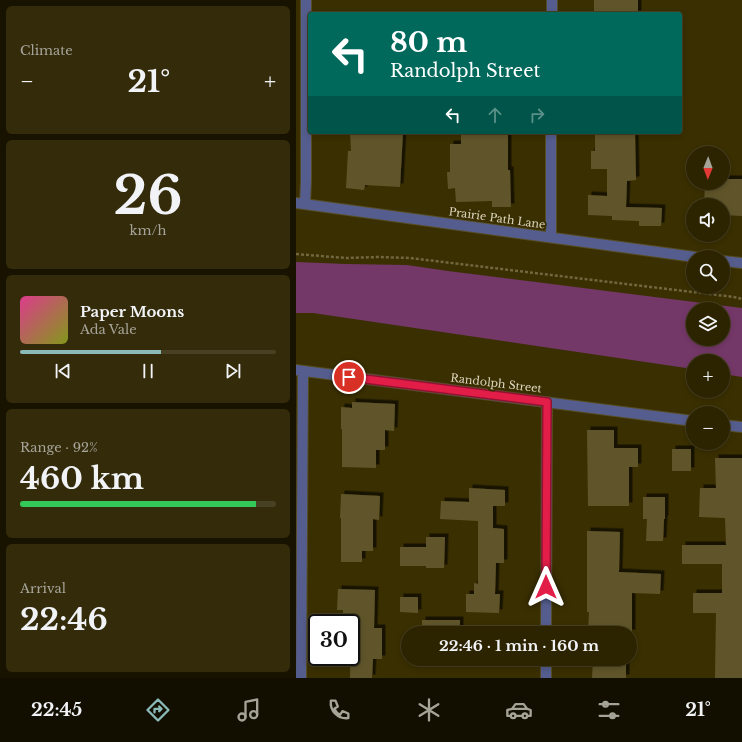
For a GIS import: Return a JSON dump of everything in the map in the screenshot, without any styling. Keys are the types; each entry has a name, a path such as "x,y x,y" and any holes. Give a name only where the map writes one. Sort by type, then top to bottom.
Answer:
{"street":[{"path":"300,203 306,182 306,0"},
{"path":"552,0 552,12"},
{"path":"551,238 552,134"},
{"name":"Prairie Path Lane","path":"300,203 686,256"},
{"path":"730,262 742,263"},
{"path":"300,370 302,678"},
{"name":"Randolph Street","path":"300,370 686,420"},
{"path":"546,626 547,402"},
{"path":"730,426 742,427"},
{"path":"546,666 546,678"}],"path":[{"path":"296,254 346,258 410,258 742,299"}],"shaded area":[{"path":"296,262 407,265 694,302 686,302 686,346 730,346 730,306 742,308 742,377 730,375 730,354 686,354 686,368 313,313 296,313"}],"building":[{"path":"594,0 638,0 638,12 594,12"},
{"path":"350,134 403,134 400,187 365,185 364,190 346,188 348,151 351,151"},
{"path":"461,134 508,134 508,170 510,170 511,207 492,207 492,201 456,202 455,188 448,189 447,172 450,172 450,144 461,144"},
{"path":"595,134 635,134 636,180 627,181 626,207 662,208 661,226 639,226 639,221 612,220 612,216 588,215 588,195 607,196 607,169 591,169 591,151 595,151"},
{"path":"730,179 742,179 742,216 730,215 730,198 704,198 705,190 730,190"},
{"path":"352,402 395,404 394,431 385,430 385,450 376,450 376,468 342,467 341,407 352,408"},
{"path":"587,430 614,430 614,448 638,448 638,467 629,467 629,506 588,506"},
{"path":"672,449 691,450 691,471 672,471"},
{"path":"715,458 742,458 742,678 715,678 716,613 693,613 693,593 722,593 722,564 682,564 682,545 726,545 725,518 699,517 700,488 716,488"},
{"path":"469,488 505,490 505,506 493,506 493,528 504,529 504,563 496,563 495,594 500,594 499,613 466,612 466,594 474,594 474,583 478,584 478,521 440,519 441,501 469,502"},
{"path":"341,494 380,496 379,520 373,519 373,551 362,551 362,562 341,562"},
{"path":"643,497 665,497 663,541 646,541 647,519 643,519"},
{"path":"587,531 620,532 619,572 661,574 660,594 632,593 632,626 588,626 589,612 587,612"},
{"path":"426,537 445,537 444,568 400,566 400,547 426,547"},
{"path":"338,589 375,590 374,628 382,628 382,659 373,659 372,678 350,678 350,666 360,666 360,614 343,614 343,610 337,610"},
{"path":"400,597 418,597 418,613 400,612"},
{"path":"422,620 460,620 460,626 422,626"},
{"path":"593,666 626,666 626,678 592,678"}],"route":[{"path":"349,377 547,402 546,587"}]}
